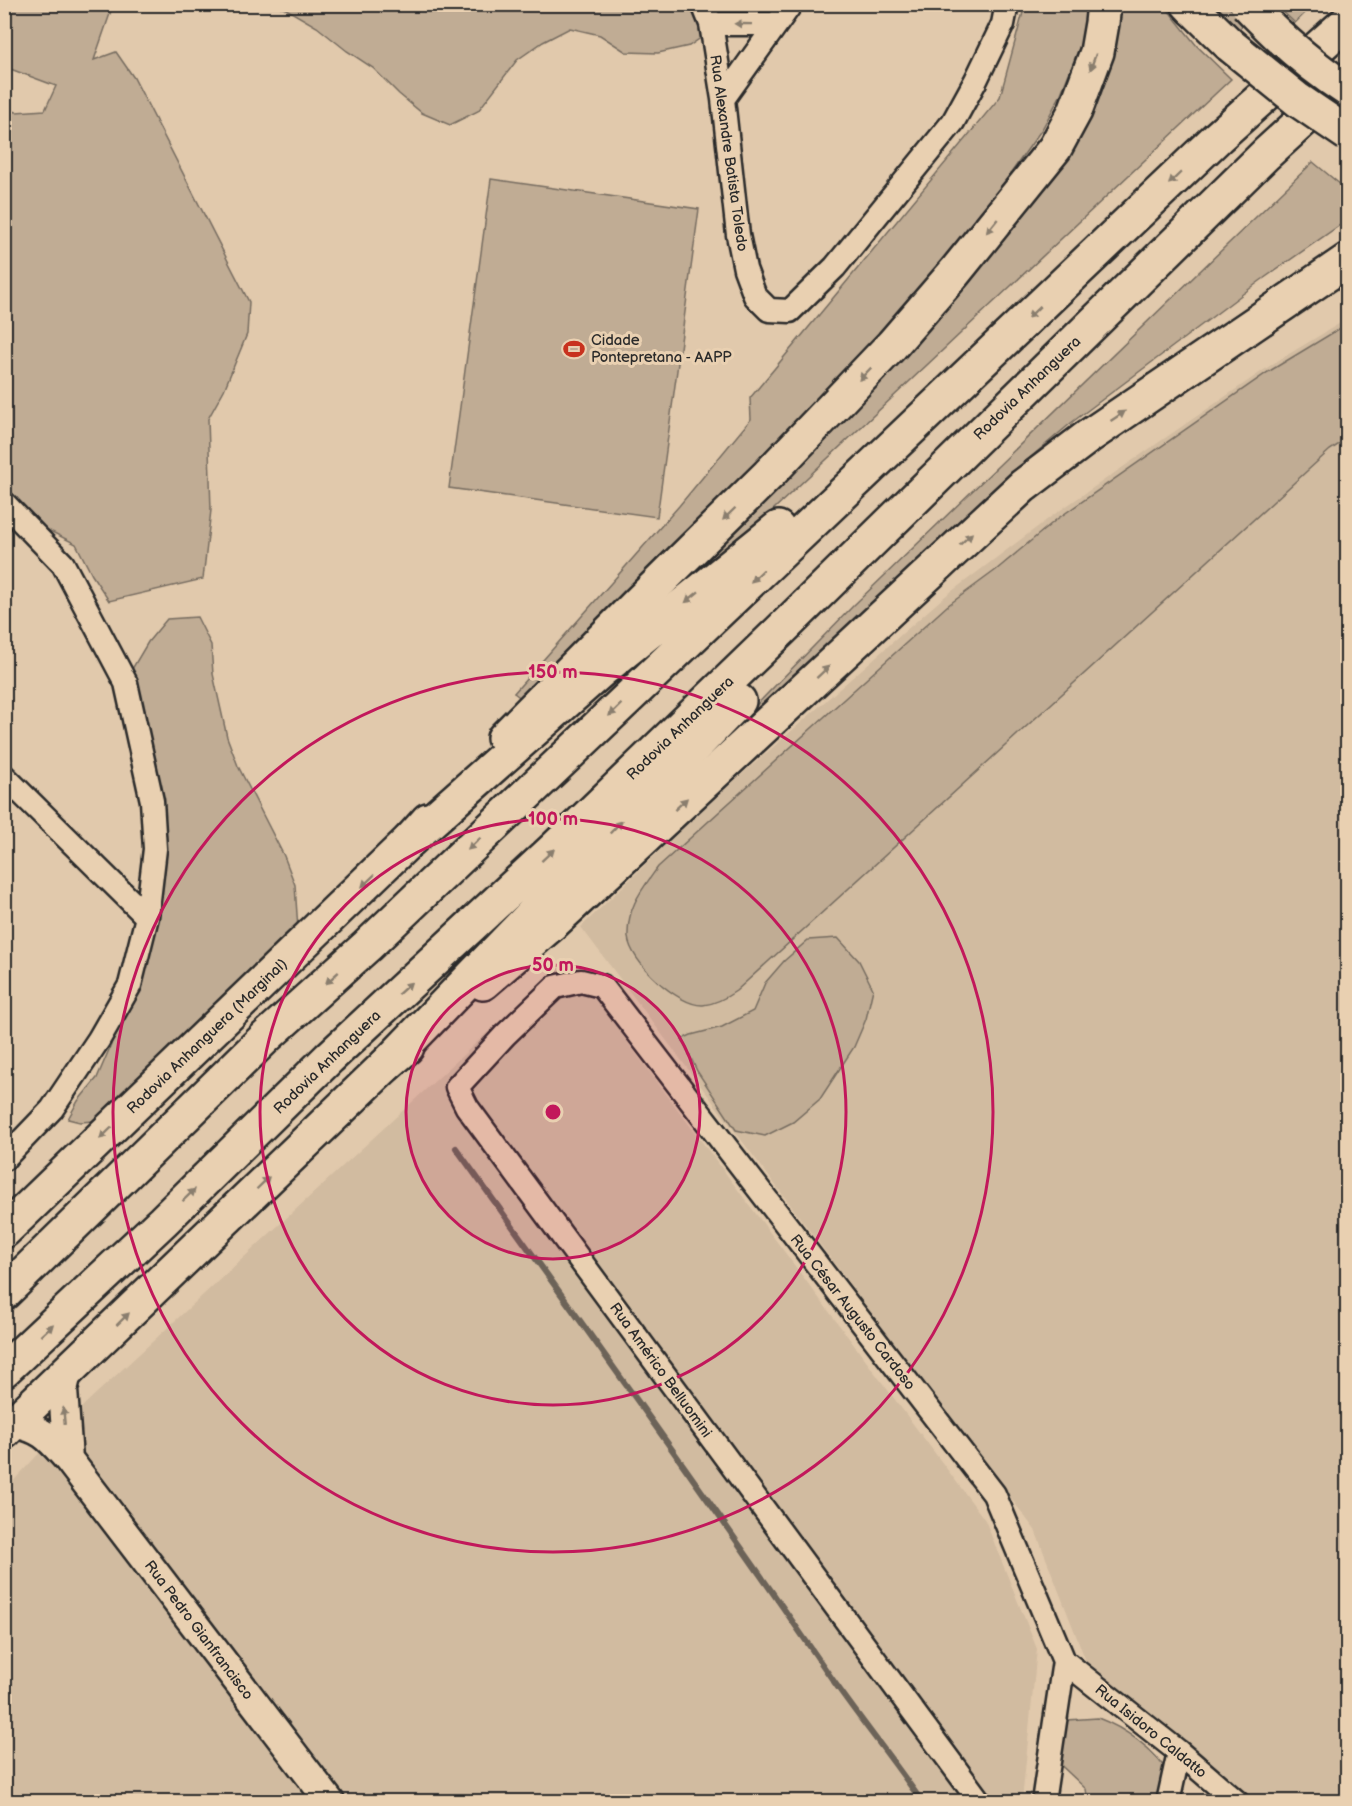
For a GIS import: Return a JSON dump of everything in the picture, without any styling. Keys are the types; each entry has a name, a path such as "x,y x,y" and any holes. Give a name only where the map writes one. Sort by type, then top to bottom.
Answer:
{"highway":[{"path":"410,840 490,753 768,475 892,345 955,272 1055,148 1076,111 1096,52 1104,4"},
{"path":"1247,4 1272,31 1326,76 1347,90"},
{"path":"1218,137 1342,4"},
{"path":"1190,6 1230,45 1298,100 1347,134"},
{"path":"4,1293 266,1037 376,938 1218,137 1347,21"},
{"name":"Rodovia Anhanguera","path":"4,1370 163,1221 329,1058 555,848 1266,154 1347,79"},
{"path":"9,1427 385,1066 856,581 1347,106"},
{"path":"385,1066 553,923 1023,486 1089,436 1347,260"},
{"path":"410,840 602,670 814,500 896,426 982,362"},
{"name":"Rodovia Anhanguera (Marginal)","path":"4,1231 410,840"}],"street":[{"path":"723,99 791,4"},
{"name":"Rua Alexandre Batista Toledo","path":"707,14 723,99 738,235 745,269 755,296 769,310 790,311 835,267 953,122 1003,24 1007,4"},
{"path":"707,14 775,24"},
{"path":"4,503 63,564 126,683 152,801 155,849 147,917 130,985 99,1039 52,1108 4,1159"},
{"path":"10,788 147,917"},
{"name":"Rua Américo Belluomini","path":"602,986 581,981 555,987 505,1035 458,1087 474,1117 980,1802"},
{"name":"Rua César Augusto Cardoso","path":"602,986 994,1494 1064,1661"},
{"path":"67,1372 63,1390 63,1407 68,1459"},
{"name":"Rua Pedro Gianfrancisco","path":"9,1427 31,1426 45,1434 68,1459 330,1802"},
{"path":"1042,1802 1064,1661"},
{"name":"Rua Isidoro Caldatto","path":"1064,1661 1179,1752 1237,1802"},
{"path":"1168,1802 1179,1752"}],"shaded area":[{"path":"5,5 113,5 94,60 116,52 134,78 249,302 247,334 224,390 208,419 211,510 203,579 109,601 76,544 46,529 16,522 5,504 4,106 16,112 45,110 56,86 5,67"},
{"path":"273,5 722,5 715,28 689,46 658,53 626,52 600,35 570,28 543,42 517,60 478,111 450,125 422,113 373,68 317,27 286,9"},
{"path":"1025,5 1086,5 1083,38 1060,96 1042,129 972,228 876,343 526,702 514,693 679,506 751,419 750,398 1000,97"},
{"path":"1117,5 1164,5 1197,46 1231,79 758,524 608,654 1060,158"},
{"path":"1215,5 1227,5 1244,24 1237,31"},
{"path":"1276,5 1313,5 1295,23"},
{"path":"1313,162 1347,190 1347,220 1260,281 1071,423 1005,479 648,816 854,605"},
{"name":"Cidade Pontepretana - AAPP","path":"491,179 699,209 657,517 449,488"},
{"path":"1347,319 1347,1801 1255,1801 1086,1661 1035,1530 581,927 706,806 944,597 1052,516 1274,363"},
{"path":"1347,324 1347,439 1330,450 736,991 712,1003 703,1005 693,1003 669,991 646,970 631,947 628,926 636,900 658,867 947,606 996,570 1057,519 1268,372"},
{"path":"197,617 211,645 213,674 227,737 238,766 284,856 295,885 299,944 110,1120 80,1122 68,1119 78,1101 97,1078 111,1045 132,951 161,862 166,829 160,793 129,674 148,642 167,619"},
{"path":"838,938 859,961 873,989 866,1019 854,1047 820,1099 793,1122 765,1136 736,1130 697,1071 682,1039 722,1027 753,1011 765,983 784,961 808,940"},
{"path":"566,960 985,1520 1037,1649 1022,1801 5,1801 4,1491 86,1403"},
{"path":"1098,1718 1117,1727 1147,1747 1162,1764 1169,1783 1169,1801 1088,1801 1086,1789 1051,1756 1055,1730 1067,1720"}],"waterway":[{"path":"456,1148 690,1475 839,1689 922,1802"}],"place":[{"name":"Cidade Pontepretana - AAPP","path":"574,349"}]}
